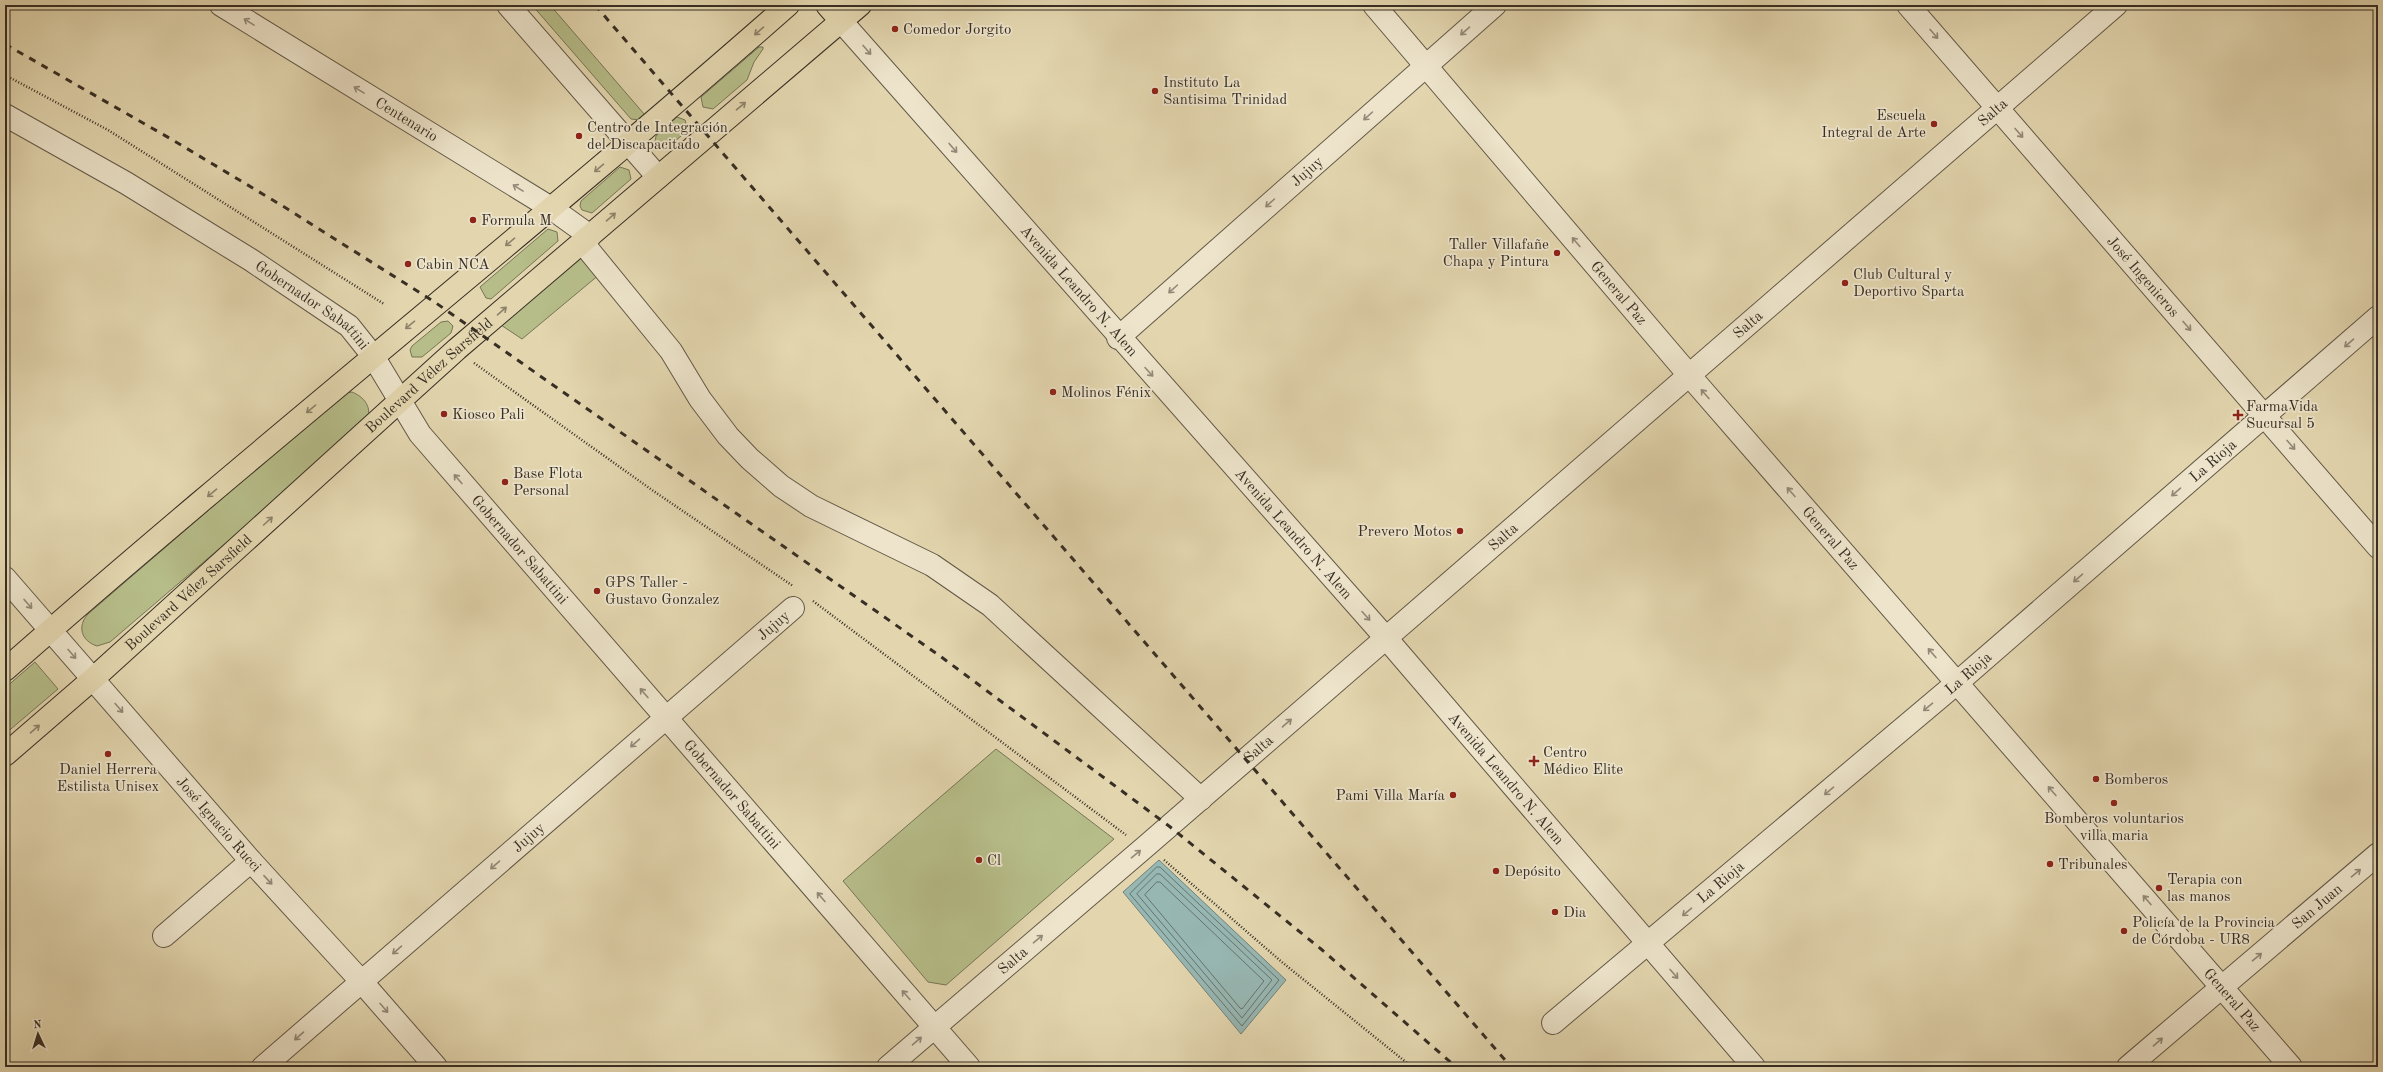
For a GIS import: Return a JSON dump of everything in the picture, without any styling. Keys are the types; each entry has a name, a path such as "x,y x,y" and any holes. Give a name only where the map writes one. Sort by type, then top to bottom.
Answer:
{"highway":[{"path":"5,670 374,356 629,143 788,5"},
{"name":"Boulevard Vélez Sarsfield","path":"5,755 94,678 457,349 658,177 834,13 860,5"}],"street":[{"name":"Centenario","path":"221,5 551,208 586,239 671,351 700,399 750,459 782,486 811,506 932,565 990,605 1201,799"},
{"path":"508,5 658,177"},
{"name":"General Paz","path":"1374,5 1689,375 1958,682 2291,1067"},
{"name":"Jujuy","path":"1118,338 1495,5"},
{"name":"José Ingenieros","path":"1908,5 2378,547"},
{"name":"Salta","path":"888,1067 1201,799 2116,5"},
{"name":"Avenida Leandro N. Alem","path":"834,13 1118,338 1386,638 1754,1067"},
{"name":"Gobernador Sabattini","path":"6,116 126,183 251,260 349,326 374,356 399,401 420,434 969,1067"},
{"name":"La Rioja","path":"1553,1023 1958,682 2378,317"},
{"name":"José Ignacio Rucci","path":"5,578 94,678 251,861 361,981 436,1067"},
{"name":"Jujuy","path":"263,1067 665,717 798,597"},
{"name":"San Juan","path":"2128,1067 2378,854"},
{"path":"164,936 251,861"}],"path":[{"path":"5,75 108,130 384,304"},
{"path":"457,349 502,384 1162,858 1282,963 1412,1067"}],"green space":[{"path":"532,5 550,5 645,115 640,120 631,119"},
{"path":"759,47 763,47 763,49 754,62 747,80 713,109 703,107 701,97"},
{"path":"677,117 685,120 688,130 667,148 657,147 655,142 656,136"},
{"path":"620,167 629,170 631,179 592,213 582,210 580,206 581,201"},
{"path":"548,229 557,232 558,241 491,299 486,298 480,287"},
{"path":"581,258 600,274 522,339 501,325"},
{"path":"448,321 453,326 451,333 422,357 412,357 410,350 412,346 441,322"},
{"path":"352,392 365,401 369,410 367,420 364,425 110,642 97,646 87,641 82,633 82,628 88,614 340,397 346,393"},
{"path":"35,662 58,689 5,734 5,688"},
{"name":"Cl","path":"996,749 1114,839 946,985 928,982 843,881"}],"water":[{"path":"1159,860 1286,980 1241,1034 1123,892"}],"railway":[{"path":"595,5 1511,1067"},
{"path":"5,44 171,139 286,208 436,303 940,656 1169,826 1321,949 1456,1067"}],"place":[{"name":"Comedor Jorgito","path":"895,29"},
{"name":"Instituto La Santisima Trinidad","path":"1155,91"},
{"name":"Escuela Integral de Arte","path":"1934,124"},
{"name":"Centro de Integración del Discapacitado","path":"579,136"},
{"name":"Formula M","path":"473,220"},
{"name":"Taller Villafañe Chapa y Pintura","path":"1557,253"},
{"name":"Cabin NCA","path":"408,264"},
{"name":"Club Cultural y Deportivo Sparta","path":"1845,283"},
{"name":"Molinos Fénix","path":"1053,392"},
{"name":"Kiosco Pali","path":"444,414"},
{"name":"FarmaVida Sucursal 5","path":"2238,415"},
{"name":"Base Flota Personal","path":"505,482"},
{"name":"Prevero Motos","path":"1460,531"},
{"name":"GPS Taller - Gustavo Gonzalez","path":"597,591"},
{"name":"Daniel Herrera Estilista Unisex","path":"108,754"},
{"name":"Centro Médico Elite","path":"1534,761"},
{"name":"Bomberos","path":"2096,779"},
{"name":"Pami Villa María","path":"1453,795"},
{"name":"Bomberos voluntarios villa maria","path":"2114,803"},
{"name":"Cl","path":"979,860"},
{"name":"Tribunales","path":"2050,864"},
{"name":"Depósito","path":"1496,871"},
{"name":"Terapia con las manos","path":"2159,888"},
{"name":"Dia","path":"1555,912"},
{"name":"Policía de la Provincia de Córdoba - UR8","path":"2124,931"}]}
